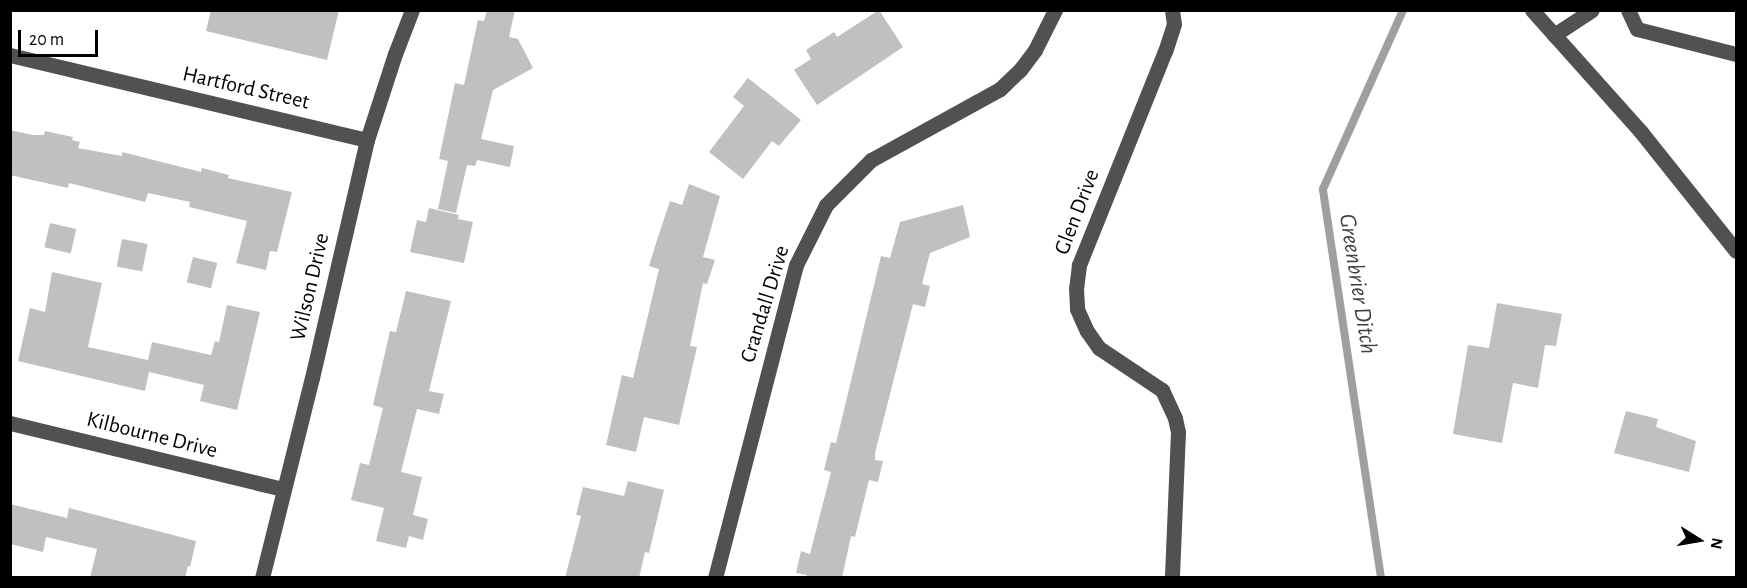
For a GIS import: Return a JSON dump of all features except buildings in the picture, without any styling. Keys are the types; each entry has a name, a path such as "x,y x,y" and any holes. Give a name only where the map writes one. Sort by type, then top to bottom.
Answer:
{"street":[{"name":"Wilson Drive","path":"262,578 315,367 367,140 412,10"},
{"name":"Crandall Drive","path":"715,578 796,265 826,205 871,160 1000,89 1020,70 1035,50 1055,10"},
{"name":"Glen Drive","path":"1172,10 1174,24 1165,51 1079,265 1076,288 1077,309 1087,331 1099,348 1161,390 1175,417 1178,432 1172,578"},
{"path":"1532,10 1641,132 1737,251"},
{"path":"1554,35 1592,10"},
{"path":"1628,10 1637,29 1737,54"},
{"name":"Hartford Street","path":"10,55 367,140"},
{"name":"Kilbourne Drive","path":"10,423 283,489"}],"waterway":[{"name":"Greenbrier Ditch","path":"1381,578 1323,189 1403,10"}]}
